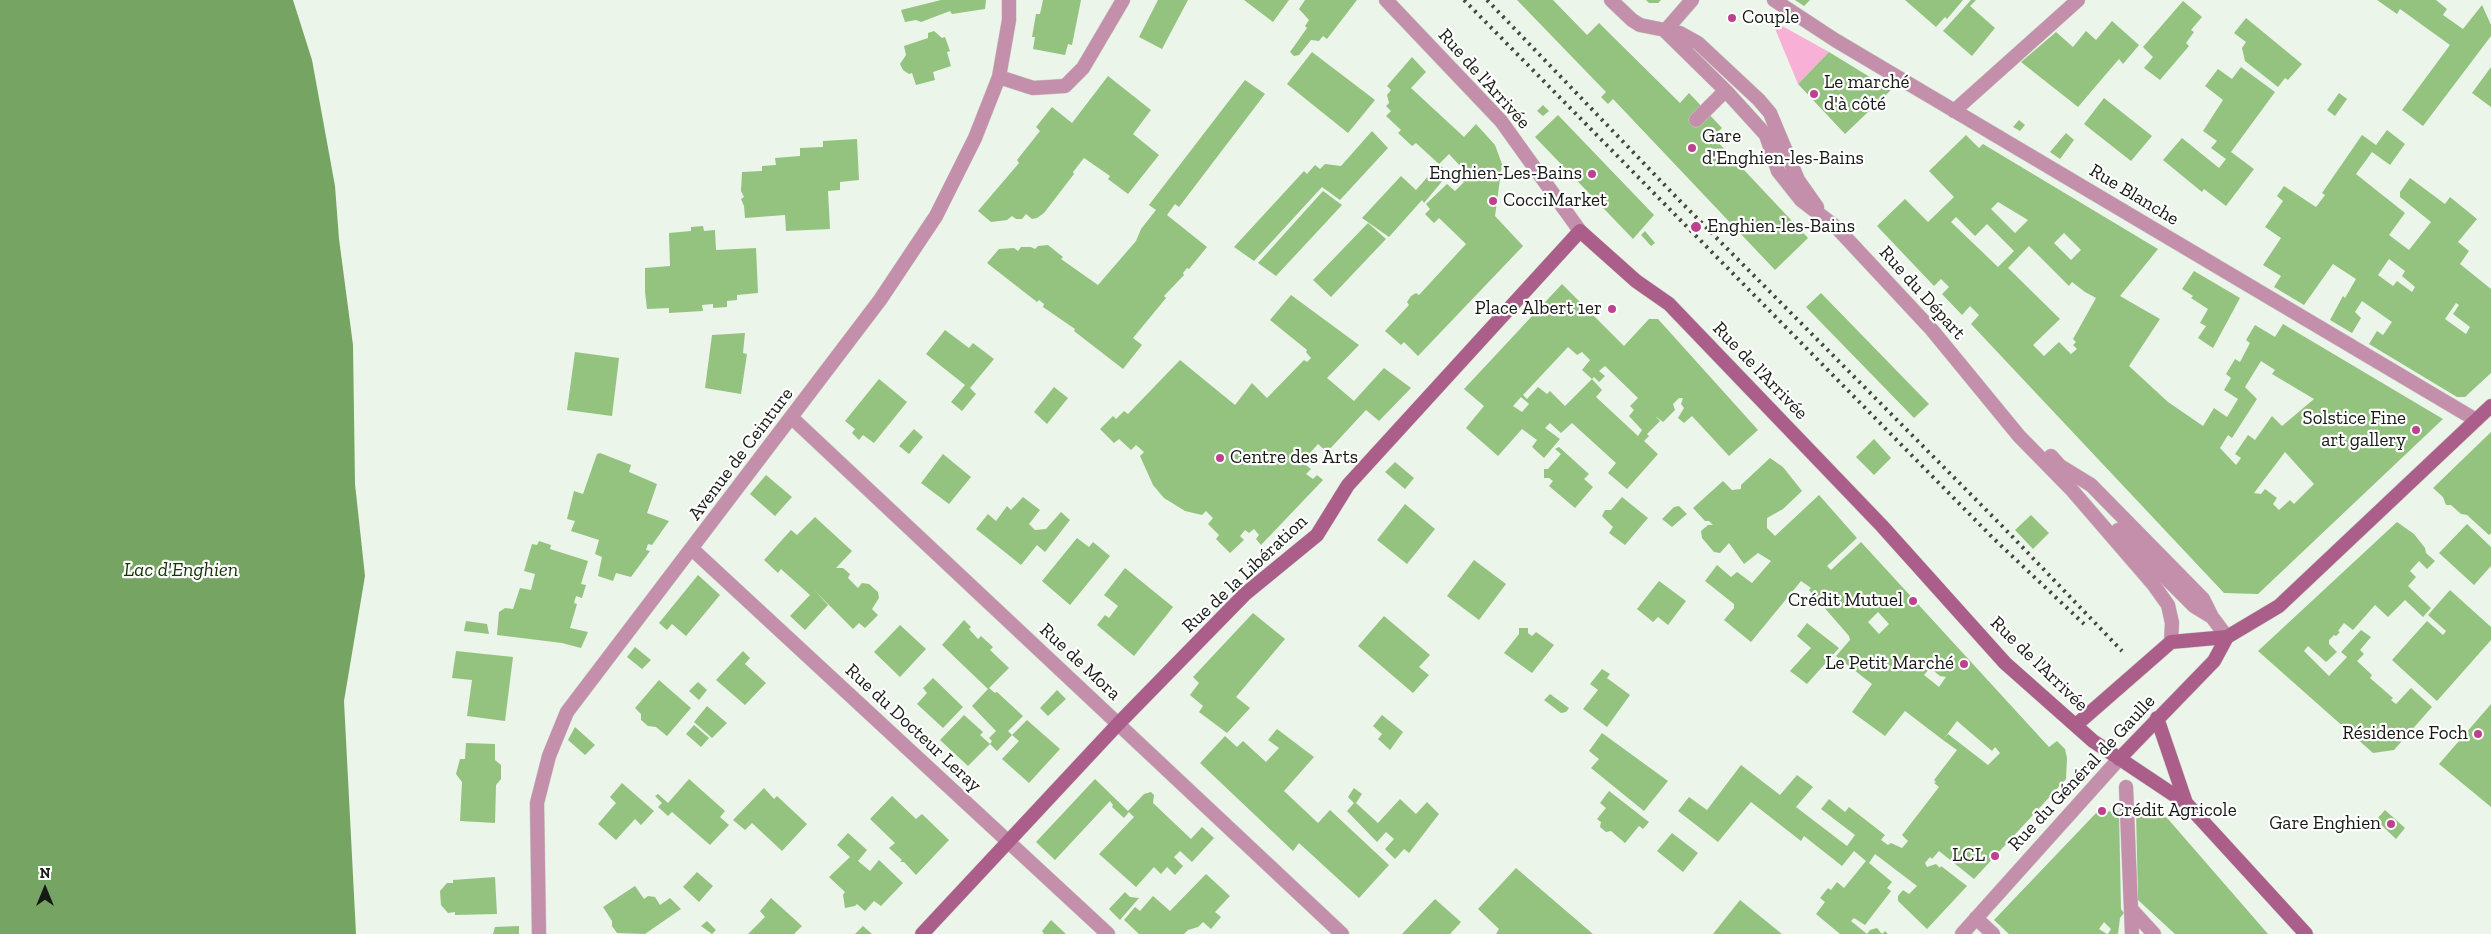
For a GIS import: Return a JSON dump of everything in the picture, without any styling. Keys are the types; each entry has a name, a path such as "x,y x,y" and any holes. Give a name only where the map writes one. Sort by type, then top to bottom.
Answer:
{"main road":[{"name":"Rue de la Libération","path":"922,934 1009,843 1118,724 1245,594 1317,535 1348,486 1580,231"},
{"name":"Rue de l'Arrivée","path":"1580,231 1636,281 1669,304 1882,526 2005,663 2093,741 2186,803"},
{"path":"2171,642 2227,637 2278,606 2491,406"},
{"name":"Rue du Général de Gaulle","path":"2120,759 2157,718 2214,661 2227,637"},
{"name":"Rue du Général de Gaulle","path":"2076,725 2171,642"},
{"path":"2157,718 2186,803 2306,934"}],"street":[{"name":"Avenue de Ceinture","path":"539,934 537,803 549,756 567,712 692,550 880,300 936,216 975,138 999,77 1009,20 1009,0"},
{"path":"999,77 1033,88 1065,86 1083,68 1123,0"},
{"name":"Rue de l'Arrivée","path":"1386,0 1501,121 1580,231"},
{"path":"1611,0 1632,20 1648,28 1665,31 1692,0"},
{"name":"Rue Blanche","path":"1774,0 1954,111 2476,420"},
{"path":"1954,111 2078,0"},
{"name":"Rue du Départ","path":"1665,31 1680,33 1698,43 1759,100 1770,113 1798,180 1822,216 1932,330 2019,436 2071,489 2153,584 2168,604 2172,623 2171,642"},
{"path":"1696,120 1722,94"},
{"name":"Rue du Départ","path":"1977,384 2060,466 2090,485 2203,599 2212,617 2227,637"},
{"name":"Rue de Mora","path":"791,417 1342,934"},
{"name":"Rue du Départ","path":"2071,489 2111,523 2194,606 2212,617"},
{"name":"Rue du Docteur Leray","path":"692,550 1108,934"},
{"name":"Rue du Général de Gaulle","path":"1962,934 2120,759"},
{"path":"2126,787 2132,934"},
{"path":"2132,910 2154,934"},
{"path":"1976,918 1993,934"}],"shaded area":[{"path":"1775,22 1829,52 1798,84 1773,24"}],"water":[{"name":"Lac d'Enghien","path":"0,0 293,0 312,60 335,186 339,239 353,345 355,484 365,576 344,701 356,934 0,934"}],"building":[{"path":"941,0 986,0 985,9 952,14 950,11 921,22 916,20 905,22 901,10"},
{"path":"1043,0 1081,0 1072,45 1068,44 1065,55 1033,49 1035,37 1032,37 1036,14 1040,14"},
{"path":"1158,0 1188,0 1162,49 1139,37"},
{"path":"1244,0 1289,0 1273,22"},
{"path":"1305,0 1357,0 1327,39 1323,36 1319,41 1311,40 1299,55 1294,56 1290,52 1307,28 1305,26 1309,20 1299,9"},
{"name":"Gare d'Enghien-les-Bains","path":"1517,0 1553,0 1587,35 1599,23 1680,103 1689,93 1722,128 1713,137 1808,238 1775,270 1613,99 1608,104 1601,97 1606,92"},
{"path":"1646,0 1661,0 1658,3 1649,3"},
{"path":"1795,0 1810,0 1804,6"},
{"path":"1905,0 1963,0 1947,19 1945,17 1936,27"},
{"path":"1971,0 1976,0 1970,6 1995,28 1972,56 1943,31"},
{"path":"2377,0 2436,0 2447,9 2443,15 2463,29 2482,5 2491,25 2491,36 2423,126 2402,110 2450,45 2400,9 2397,14"},
{"path":"2183,1 2202,17 2191,30 2194,32 2186,43 2189,46 2160,80 2144,68 2153,57 2143,47"},
{"path":"2246,18 2302,64 2288,80 2285,78 2278,87 2245,61 2242,48 2246,42 2234,33"},
{"path":"2112,21 2139,45 2123,64 2119,59 2078,107 2021,62 2056,32 2073,47 2086,31 2096,40"},
{"path":"934,31 942,38 945,37 950,51 947,52 951,66 933,72 935,80 916,85 912,73 909,74 903,70 900,64 906,55 904,46 928,38 928,33"},
{"path":"1312,52 1375,100 1348,133 1287,84"},
{"path":"1829,52 1891,90 1845,134 1798,84"},
{"path":"1412,57 1426,72 1411,88 1464,137 1476,124 1495,145 1502,164 1495,216 1523,246 1418,356 1404,342 1401,345 1385,331 1409,305 1407,302 1411,296 1416,293 1419,295 1466,244 1439,218 1434,223 1425,214 1430,209 1426,204 1447,184 1455,191 1464,182 1458,179 1456,172 1462,168 1449,154 1439,164 1416,143 1412,146 1398,133 1401,130 1386,116 1391,111 1386,106 1389,103 1387,95 1391,90 1387,86"},
{"path":"2241,67 2275,92 2231,152 2254,169 2226,206 2204,189 2202,192 2163,160 2182,138 2219,168 2226,159 2211,148 2217,141 2203,131 2223,100 2205,86 2218,69 2232,79"},
{"path":"2491,67 2491,107 2472,93"},
{"path":"1108,76 1151,110 1133,134 1159,155 1128,194 1108,179 1110,176 1084,158 1044,213 1037,218 1032,219 1026,214 1022,219 1016,219 1012,216 1007,220 991,222 978,211 1019,163 1017,160 1040,131 1036,127 1052,107 1072,123"},
{"path":"1245,80 1265,94 1179,207 1175,204 1167,215 1207,247 1164,296 1166,298 1133,338 1142,345 1123,369 1074,331 1075,329 1043,307 1044,304 1039,300 1037,302 987,263 999,249 1014,248 1018,251 1021,247 1035,249 1038,246 1048,245 1063,257 1061,259 1098,285 1136,241 1141,229 1156,210 1149,205"},
{"path":"2339,93 2347,99 2335,116 2327,110"},
{"path":"2104,98 2152,136 2131,161 2084,124"},
{"path":"1543,105 1549,111 1543,116 1537,111"},
{"name":"Enghien-Les-Bains","path":"1558,115 1654,215 1633,239 1535,137"},
{"path":"2019,120 2025,125 2020,131 2013,127"},
{"path":"2387,130 2405,144 2390,165 2372,152 2356,174 2405,213 2389,235 2409,250 2431,222 2400,197 2400,192 2410,178 2445,204 2450,197 2477,219 2458,242 2469,251 2460,264 2491,289 2491,373 2465,397 2457,397 2369,344 2377,331 2383,335 2392,322 2362,301 2355,312 2361,318 2352,333 2330,320 2343,296 2345,298 2356,279 2333,264 2304,305 2274,287 2281,276 2263,265 2281,238 2265,227 2283,201 2277,196 2284,186 2316,207 2325,195 2322,193 2362,135 2376,145","holes":["2389,259 2405,271 2402,276 2415,287 2412,292 2397,281 2393,286 2378,275","2456,303 2459,305 2453,314 2470,327 2466,334 2445,319"]},
{"path":"1372,131 1388,148 1340,200 1322,187 1254,261 1234,247 1304,171 1307,174 1315,165 1320,169 1325,164 1341,166"},
{"path":"2066,133 2074,140 2060,159 2050,152"},
{"path":"1966,135 1979,148 1983,144 2158,249 2120,296 2160,319 2129,366 2168,402 2203,426 2214,408 2227,417 2238,399 2224,390 2231,378 2226,374 2235,359 2240,362 2250,343 2246,340 2255,325 2275,337 2283,324 2443,419 2258,594 2224,593 1971,324 1979,315 1970,306 1962,315 1942,294 1949,287 1941,279 1934,286 1877,226 1905,199 1928,222 1954,197 1929,171","holes":["1998,202 2028,220 2015,233 1991,209","1956,217 1975,236 1987,224 2014,251 1998,267 1951,222","2064,233 2081,250 2071,260 2054,243","2029,246 2069,286 2072,282 2096,298 2073,339 2076,342 2073,345 2077,349 2071,354 2059,342 2044,356 2033,345 2060,319 2008,268","2261,361 2275,370 2272,374 2314,399 2282,426 2272,416 2255,440 2248,435 2235,454 2241,458 2236,465 2220,448 2228,435 2232,438 2257,399 2245,387","2285,452 2314,484 2294,504 2290,500 2279,510 2273,504 2277,498 2265,489 2261,494 2254,493"]},
{"path":"857,139 859,180 840,182 840,190 828,191 830,229 786,231 785,215 745,218 741,199 744,197 741,191 742,172 762,171 762,166 776,165 775,158 800,156 800,148 823,147 823,141"},
{"path":"1439,164 1449,173 1424,203 1422,200 1389,237 1362,218 1401,176 1416,190"},
{"path":"1323,191 1342,205 1276,276 1258,263"},
{"path":"1368,223 1386,239 1331,297 1313,280"},
{"path":"703,226 704,231 715,230 716,250 756,248 758,293 737,295 737,300 727,301 727,307 713,308 713,304 702,305 703,311 669,313 669,308 647,309 645,268 670,266 669,233 691,231 691,227"},
{"path":"1645,231 1655,243 1651,246 1641,235"},
{"path":"2194,271 2240,298 2213,348 2198,338 2206,326 2200,323 2208,309 2191,298 2193,296 2182,289"},
{"path":"1562,284 1624,346 1649,319 1658,319 1758,430 1729,456 1692,416 1684,423 1678,418 1684,408 1681,404 1683,398 1679,398 1673,404 1675,410 1663,422 1655,416 1660,421 1647,434 1649,436 1644,441 1658,454 1627,489 1608,473 1616,463 1572,423 1561,433 1550,423 1545,428 1560,439 1544,458 1532,447 1537,440 1522,429 1498,456 1466,428 1484,406 1464,389","holes":["1568,347 1577,355 1582,352 1590,360 1582,370 1592,379 1565,406 1550,391 1547,394 1538,387 1527,399 1523,395","1605,366 1638,398 1630,406 1634,410 1629,416 1642,430 1638,436 1596,397 1602,390 1592,379 1594,377 1599,382 1605,376 1599,371","1521,397 1529,404 1522,412 1513,406"]},
{"path":"1821,293 1929,404 1914,418 1806,307"},
{"name":"Centre des Arts","path":"1291,295 1359,345 1327,378 1354,401 1384,368 1411,388 1379,421 1366,410 1327,452 1318,444 1302,462 1311,469 1306,474 1313,479 1317,475 1323,480 1261,545 1256,539 1259,535 1254,529 1249,533 1245,530 1240,536 1244,540 1230,553 1216,539 1219,535 1208,524 1213,518 1206,511 1202,515 1185,511 1164,498 1153,485 1140,456 1144,452 1136,445 1131,450 1119,439 1114,443 1100,429 1113,416 1116,419 1124,411 1128,414 1180,360 1235,405 1252,383 1267,398 1304,360 1307,362 1311,358 1306,352 1307,350 1270,320"},
{"path":"945,330 969,348 973,343 994,359 970,388 976,394 962,411 951,402 965,385 926,354"},
{"path":"745,333 743,353 747,354 741,394 705,388 712,335"},
{"path":"575,352 619,358 612,416 567,410"},
{"path":"879,379 907,402 874,443 863,435 859,440 852,433 855,429 845,421"},
{"path":"1054,387 1068,398 1047,424 1034,412"},
{"path":"914,429 923,437 909,454 899,446"},
{"path":"2491,432 2491,533 2489,535 2467,515 2461,514 2451,505 2446,505 2443,497 2433,488"},
{"path":"1874,439 1891,458 1874,475 1856,457"},
{"path":"1559,447 1589,474 1584,479 1593,487 1575,508 1549,486 1553,481 1549,478 1544,478 1544,469 1548,469 1561,454 1555,449"},
{"path":"600,453 631,465 629,472 657,484 647,513 669,521 652,545 648,544 646,550 650,551 631,577 616,573 613,581 598,576 602,557 595,554 599,540 571,531 575,521 567,519 574,491 583,494 597,454"},
{"path":"943,454 971,477 949,504 921,483"},
{"path":"1770,458 1783,467 1802,491 1783,509 1767,518 1767,528 1775,536 1819,495 1857,538 1827,566 1831,570 1861,542 2049,747 2057,741 2065,749 2067,758 2066,779 1974,879 1939,851 1932,859 1930,857 1925,863 1927,867 1936,864 1940,868 1941,866 1967,886 1927,929 1898,901 1898,896 1903,890 1909,894 1917,886 1875,854 1869,863 1892,882 1887,888 1891,891 1865,925 1854,918 1851,921 1867,934 1840,934 1816,914 1825,902 1820,898 1828,888 1831,890 1837,882 1844,888 1866,861 1854,851 1842,866 1804,836 1801,841 1751,802 1718,842 1678,811 1689,797 1707,810 1741,765 1780,795 1797,775 1813,787 1796,807 1847,846 1855,835 1821,809 1829,799 1845,812 1849,807 1885,835 1881,840 1888,845 1891,843 1902,848 1908,841 1902,835 1939,787 1934,783 1936,782 1934,780 1957,750 1943,740 1905,711 1885,736 1852,712 1872,684 1836,656 1850,640 1849,636 1809,590 1811,588 1801,581 1751,642 1724,620 1734,608 1734,604 1705,581 1717,565 1731,577 1737,572 1752,583 1771,561 1758,553 1744,564 1729,543 1720,553 1714,552 1702,538 1701,531 1708,525 1713,525 1709,521 1705,521 1693,508 1723,481 1732,490 1741,489 1741,485","holes":["1878,612 1889,624 1879,634 1868,622","1930,668 1940,676 1946,677 1939,687 1924,675","1957,721 1992,751 1995,747 2000,753 1988,765 1948,734 1943,740"]},
{"path":"1395,462 1414,478 1405,489 1385,472"},
{"path":"766,475 792,497 775,516 750,494"},
{"path":"1023,497 1040,510 1029,524 1035,530 1046,529 1061,512 1070,520 1045,552 1037,545 1021,565 976,529 988,514 996,521 1007,506 1011,510"},
{"path":"1622,497 1648,518 1625,545 1609,533 1613,527 1602,516 1605,510 1611,510"},
{"path":"1405,504 1435,529 1407,564 1377,540"},
{"path":"1679,506 1687,514 1672,527 1662,519 1674,507"},
{"path":"2031,515 2049,533 2033,549 2015,530"},
{"path":"815,517 852,551 836,568 843,568 850,574 848,578 858,588 862,583 869,584 878,592 879,598 872,609 878,615 865,628 859,623 853,629 814,590 828,605 805,630 790,616 810,595 781,569 778,573 764,560 791,530 797,535"},
{"path":"2397,522 2414,534 2425,548 2426,553 2435,561 2427,569 2419,561 2410,571 2416,577 2408,586 2431,608 2423,617 2405,600 2388,617 2375,605 2353,630 2344,623 2338,631 2340,632 2329,640 2329,644 2337,652 2326,662 2308,646 2304,651 2329,676 2347,657 2341,652 2361,630 2371,637 2360,650 2364,654 2357,661 2372,675 2370,678 2393,698 2391,700 2396,704 2411,688 2432,707 2394,750 2373,753 2258,651"},
{"path":"2467,524 2491,547 2491,566 2474,585 2439,553"},
{"path":"1077,538 1089,547 1093,542 1110,556 1070,605 1042,581"},
{"path":"539,541 551,545 550,549 588,561 581,584 586,585 582,598 576,596 574,603 577,604 570,628 588,632 581,648 562,643 497,635 499,612 505,608 513,609 520,588 531,590 535,574 524,571 532,544 537,545"},
{"path":"1474,560 1506,584 1479,620 1447,596"},
{"path":"1125,568 1173,607 1134,656 1097,625 1105,615 1109,618 1118,606 1104,595"},
{"path":"698,575 720,595 686,636 672,624 667,630 659,623"},
{"path":"1659,581 1686,601 1668,625 1658,617 1653,622 1637,609"},
{"path":"2450,590 2491,627 2491,640 2437,701 2392,660 2427,621 2443,635 2446,631 2428,615"},
{"path":"1253,613 1285,639 1236,697 1250,708 1227,733 1199,712 1203,706 1190,695 1199,683 1193,677"},
{"path":"1384,616 1430,655 1419,667 1429,675 1413,693 1358,646"},
{"path":"964,620 978,639 981,636 993,647 990,650 1009,668 989,688 995,693 997,692 1023,716 1008,731 1012,735 997,751 990,744 992,741 989,738 996,731 972,706 988,689 942,645"},
{"path":"466,621 487,624 489,634 464,631"},
{"path":"1807,623 1839,648 1807,684 1790,671 1811,648 1797,636"},
{"path":"900,625 926,649 900,677 874,652"},
{"path":"1519,628 1528,628 1528,633 1532,636 1536,632 1554,645 1532,673 1504,653 1519,634"},
{"path":"635,647 651,660 642,669 627,657"},
{"path":"456,651 513,657 505,721 467,716 472,680 452,678"},
{"path":"743,651 750,658 745,664 766,683 745,705 716,680"},
{"path":"1602,669 1610,674 1607,678 1630,695 1607,727 1583,709 1598,690 1590,684"},
{"path":"933,678 963,707 943,728 917,704 927,693 923,688"},
{"path":"659,680 691,708 667,736 656,727 648,726 641,720 641,714 635,708"},
{"path":"698,682 707,690 699,700 689,691"},
{"path":"1057,690 1066,699 1048,716 1040,708"},
{"path":"1550,694 1569,708 1566,712 1561,713 1544,700"},
{"name":"Résidence Foch","path":"2491,704 2491,807 2439,764"},
{"path":"707,706 727,723 712,738 694,722"},
{"path":"964,715 983,732 980,735 990,744 968,766 940,740"},
{"path":"1382,715 1403,732 1390,750 1378,739 1382,734 1373,726"},
{"path":"1027,720 1060,749 1029,783 1002,759 1019,741 1012,735"},
{"path":"694,725 709,738 701,747 686,734"},
{"path":"575,727 595,745 585,755 568,740"},
{"path":"1277,729 1314,757 1284,791 1318,823 1330,810 1389,865 1359,898 1299,843 1293,851 1200,763 1225,736 1237,747 1243,741 1266,762 1279,748 1268,740"},
{"path":"1602,733 1668,781 1644,811 1591,768 1599,759 1589,751"},
{"path":"466,743 495,744 495,760 501,765 501,779 496,785 495,823 460,821 462,782 456,774 460,759 465,759"},
{"path":"689,779 725,811 720,817 729,825 710,845 672,812 668,816 658,807 662,803 655,796 658,794 668,803"},
{"path":"1095,779 1128,811 1144,794 1151,792 1154,795 1153,803 1191,839 1202,827 1214,838 1192,862 1180,851 1174,857 1183,866 1175,875 1167,867 1161,874 1154,867 1136,887 1099,854 1134,817 1129,812 1124,818 1112,807 1113,805 1110,801 1055,860 1036,842"},
{"path":"622,783 654,811 641,825 635,819 616,840 598,824 616,803 610,797"},
{"path":"764,788 774,799 777,796 807,824 782,851 752,823 745,830 733,820"},
{"path":"1354,788 1362,794 1356,803 1378,823 1400,799 1416,814 1427,802 1439,814 1409,853 1404,849 1395,859 1385,849 1394,839 1386,832 1377,842 1347,811 1354,803 1348,797"},
{"path":"1609,791 1649,822 1643,829 1639,826 1625,843 1611,831 1606,832 1600,827 1601,822 1597,819 1606,808 1600,803"},
{"path":"892,796 916,819 922,814 949,840 916,875 904,862 900,862 902,860 889,848 895,843 870,819"},
{"path":"2157,810 2168,819 2268,934 2175,934 2138,900 2136,811"},
{"name":"Gare Enghien","path":"2385,810 2405,828 2396,839 2376,820"},
{"path":"2119,811 2121,909 2124,913 2120,918 2118,934 2108,934 2111,929 2104,922 2099,929 2107,934 2009,934 1994,920 2097,812"},
{"path":"848,833 867,850 858,861 870,871 879,860 903,883 881,906 874,901 865,911 857,904 845,908 843,895 845,892 829,877 850,857 837,845"},
{"path":"1672,833 1698,853 1683,872 1657,851"},
{"path":"1516,868 1593,934 1496,934 1499,929 1478,909"},
{"path":"697,872 713,886 699,902 683,887"},
{"path":"1206,874 1230,896 1215,912 1221,917 1211,929 1203,922 1198,927 1188,930 1184,934 1139,934 1124,920 1135,907 1140,911 1153,896 1170,911"},
{"path":"495,877 497,914 455,915 455,912 448,913 441,905 440,891 447,883 453,883 453,880"},
{"path":"635,886 644,899 648,896 655,897 660,905 670,898 681,909 645,934 617,933 603,907"},
{"path":"1125,892 1130,897 1139,898 1120,920 1109,909"},
{"path":"771,898 802,926 794,934 748,934 765,917 760,911"},
{"path":"1435,899 1461,922 1450,934 1402,934"},
{"path":"1740,900 1782,934 1713,934"},
{"path":"1051,920 1066,934 1044,934 1042,931"},
{"path":"707,921 716,930 712,934 701,926"},
{"path":"519,926 519,934 493,934 495,927"},
{"path":"863,926 872,934 855,934"},
{"path":"1877,928 1882,934 1867,934 1870,930"}],"railway":[{"path":"1464,0 1993,538 2084,624"},
{"path":"1487,0 1680,201 2005,529 2122,651"}],"place":[{"name":"Couple","path":"1732,18"},
{"name":"Le marché d'à côté","path":"1814,94"},
{"name":"Gare d'Enghien-les-Bains","path":"1692,148"},
{"name":"Enghien-Les-Bains","path":"1592,174"},
{"name":"CocciMarket","path":"1493,201"},
{"name":"Enghien-les-Bains","path":"1696,227"},
{"name":"Place Albert 1er","path":"1612,309"},
{"name":"Solstice Fine art gallery","path":"2416,430"},
{"name":"Centre des Arts","path":"1220,458"},
{"name":"Crédit Mutuel","path":"1913,601"},
{"name":"Le Petit Marché","path":"1964,664"},
{"name":"Résidence Foch","path":"2478,734"},
{"name":"Crédit Agricole","path":"2102,811"},
{"name":"Gare Enghien","path":"2391,824"},
{"name":"LCL","path":"1995,856"}]}
